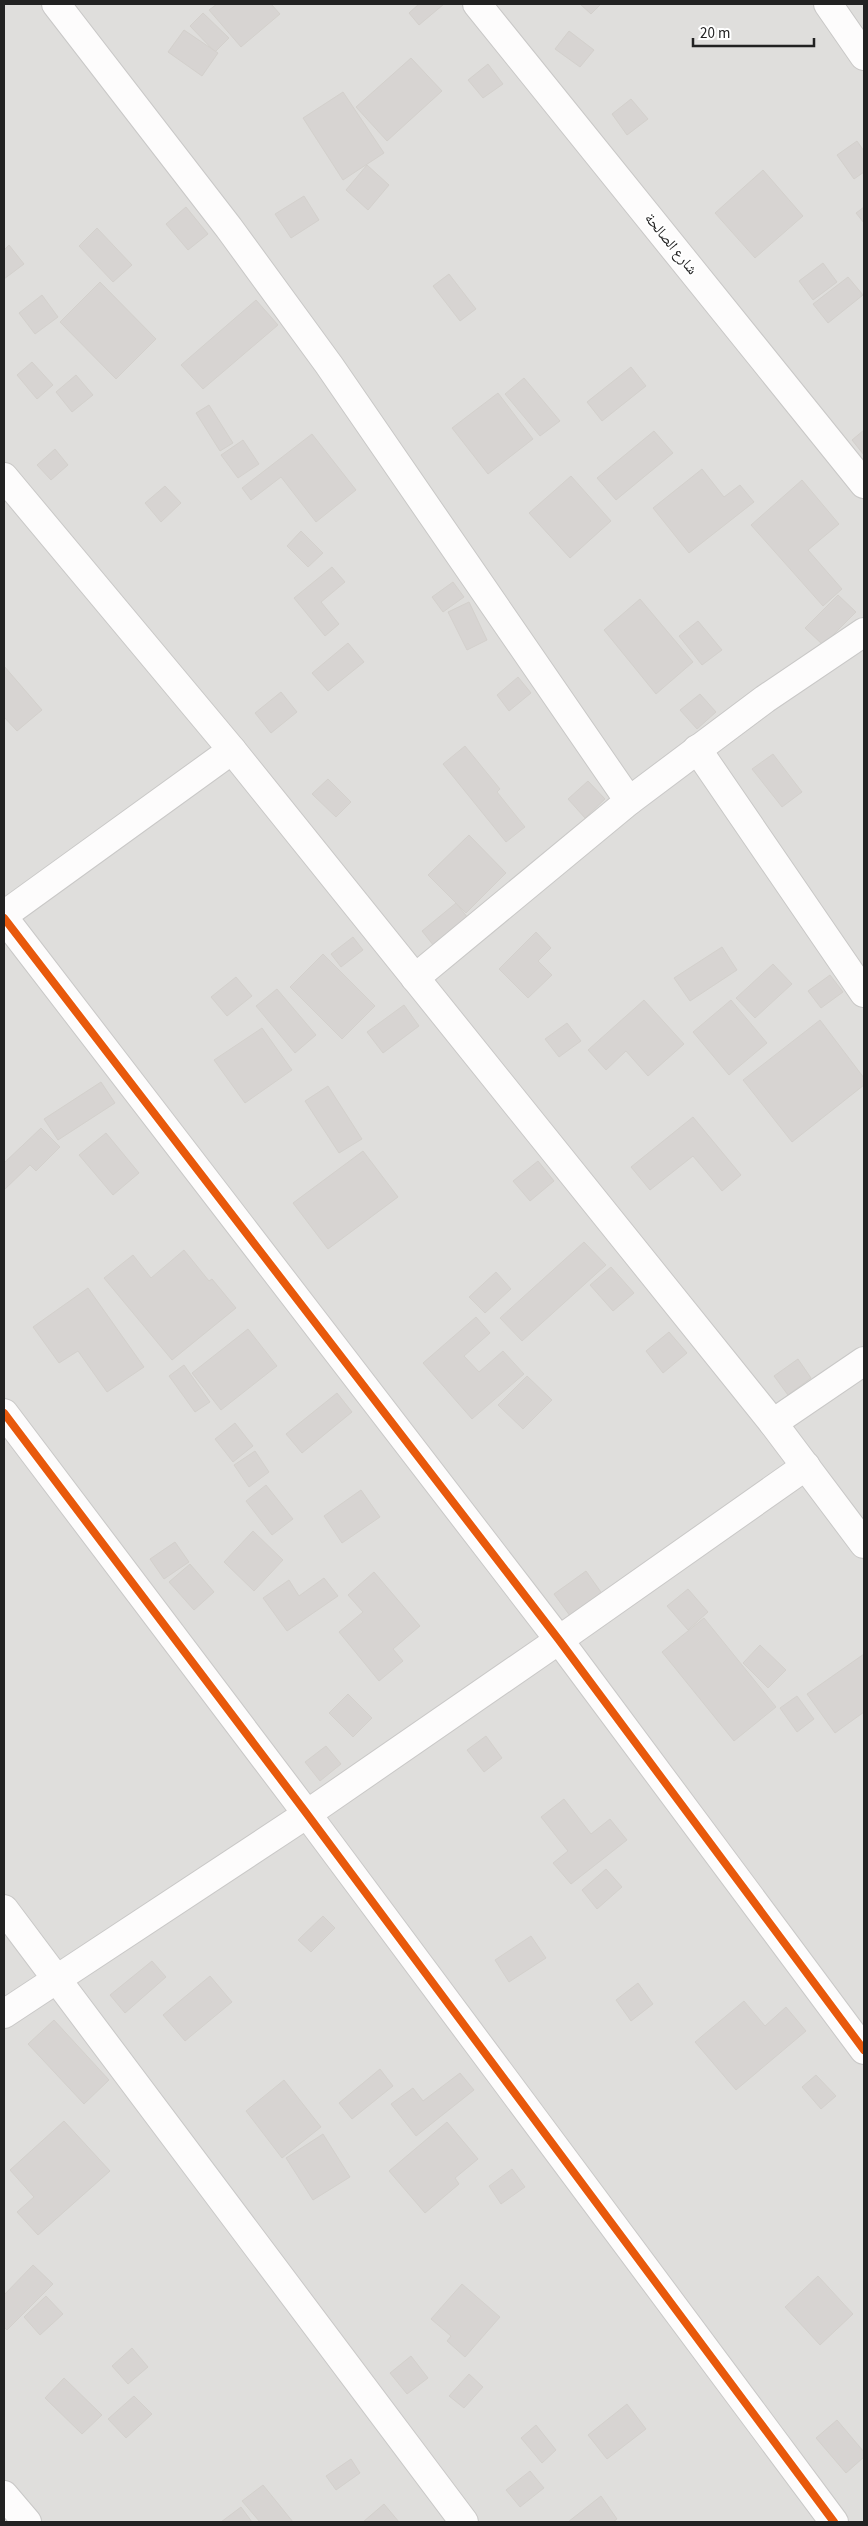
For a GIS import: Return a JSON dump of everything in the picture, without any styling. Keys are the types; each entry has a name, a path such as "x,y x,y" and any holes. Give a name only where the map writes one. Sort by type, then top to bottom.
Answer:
{"street":[{"path":"56,4 229,228 329,365 629,800"},
{"name":"شارع الصالحة","path":"477,4 864,484"},
{"path":"828,4 864,56"},
{"path":"4,478 232,750 773,1423 864,1544"},
{"path":"415,978 629,800 806,670 864,632"},
{"path":"696,749 864,993"},
{"path":"232,750 4,916 560,1640 864,2050"},
{"path":"773,1423 864,1361"},
{"path":"4,1413 307,1814 834,2522"},
{"path":"4,2014 307,1814 560,1640 806,1466"},
{"path":"4,1910 58,1978 464,2522"},
{"path":"4,2495 27,2522"}],"shaded area":[{"path":"4,4 864,4 864,2522 4,2522"}],"building":[{"path":"217,4 271,4 280,14 241,47 209,10"},
{"path":"419,4 444,4 419,25 409,13"},
{"path":"580,4 601,4 591,14"},
{"path":"203,13 229,38 215,52 190,26"},
{"path":"184,30 218,53 202,76 168,52"},
{"path":"569,31 594,50 580,67 555,49"},
{"path":"411,58 442,91 387,141 356,107"},
{"path":"488,64 503,84 483,98 468,80"},
{"path":"343,92 384,153 343,180 303,118"},
{"path":"631,99 648,119 627,135 612,114"},
{"path":"857,141 864,151 864,172 854,179 837,155"},
{"path":"367,165 389,185 368,210 346,190"},
{"path":"763,170 803,216 755,258 715,213"},
{"path":"304,196 319,220 291,238 275,214"},
{"path":"186,207 208,234 188,250 166,224"},
{"path":"864,207 864,223 856,213"},
{"path":"97,228 132,265 113,282 79,246"},
{"path":"9,245 24,264 4,279 4,250"},
{"path":"823,263 837,282 813,300 799,281"},
{"path":"449,274 476,309 460,321 433,286"},
{"path":"848,277 863,295 828,323 813,304"},
{"path":"100,282 156,339 116,379 60,322"},
{"path":"42,295 58,317 35,334 19,313"},
{"path":"256,300 278,325 203,389 181,365"},
{"path":"32,362 53,385 37,399 17,375"},
{"path":"631,367 646,386 602,421 587,402"},
{"path":"76,375 93,395 72,412 56,392"},
{"path":"524,378 560,421 540,436 505,394"},
{"path":"498,393 533,439 488,474 452,428"},
{"path":"209,405 233,443 220,451 196,413"},
{"path":"864,430 864,455 852,440"},
{"path":"654,431 673,453 616,500 597,478"},
{"path":"312,434 356,490 316,522 281,477 251,500 242,488"},
{"path":"243,440 259,464 238,478 221,455"},
{"path":"55,449 68,465 51,480 37,465"},
{"path":"702,469 724,497 740,485 754,502 689,553 653,508"},
{"path":"571,476 611,521 570,558 529,513"},
{"path":"802,480 839,524 808,550 842,589 823,606 751,525"},
{"path":"165,486 181,503 161,522 145,503"},
{"path":"301,531 323,553 308,567 287,546"},
{"path":"332,567 345,582 321,602 339,624 325,636 294,598"},
{"path":"453,582 464,597 443,612 432,597"},
{"path":"838,595 856,612 823,645 805,628"},
{"path":"640,599 693,662 656,694 604,630"},
{"path":"469,602 487,640 467,650 448,612"},
{"path":"698,621 722,650 702,665 679,636"},
{"path":"348,643 364,662 328,691 312,673"},
{"path":"4,666 42,710 17,731 4,717"},
{"path":"518,677 531,693 509,711 497,695"},
{"path":"281,692 297,712 271,733 255,713"},
{"path":"700,694 716,712 697,729 680,710"},
{"path":"465,746 500,789 497,792 525,827 506,842 443,764"},
{"path":"773,754 802,792 782,807 752,769"},
{"path":"328,779 351,802 336,817 312,794"},
{"path":"588,781 605,799 585,818 568,799"},
{"path":"469,835 506,873 466,913 428,875"},
{"path":"456,903 468,918 434,946 422,931"},
{"path":"536,932 551,948 538,961 552,975 528,998 499,969"},
{"path":"353,937 363,950 341,967 331,954"},
{"path":"722,947 737,970 690,1001 674,978"},
{"path":"323,954 375,1006 342,1039 290,987"},
{"path":"773,964 792,984 755,1018 736,998"},
{"path":"830,975 843,992 821,1008 808,991"},
{"path":"236,977 252,996 227,1016 211,997"},
{"path":"277,989 316,1035 295,1053 256,1006"},
{"path":"644,1000 684,1044 648,1076 626,1051 606,1070 588,1050"},
{"path":"731,1000 767,1043 729,1075 693,1032"},
{"path":"404,1005 419,1026 383,1053 367,1032"},
{"path":"820,1020 864,1078 864,1085 792,1142 743,1080"},
{"path":"567,1023 581,1041 559,1057 545,1039"},
{"path":"262,1028 292,1070 245,1103 214,1060"},
{"path":"101,1082 115,1103 58,1140 44,1119"},
{"path":"328,1086 362,1139 339,1153 305,1101"},
{"path":"693,1117 741,1175 722,1191 693,1156 650,1190 631,1167"},
{"path":"41,1128 60,1147 36,1171 30,1165 4,1190 4,1163"},
{"path":"106,1133 139,1173 113,1195 79,1155"},
{"path":"363,1151 398,1197 328,1249 293,1203"},
{"path":"538,1161 554,1181 530,1201 513,1181"},
{"path":"584,1242 606,1265 522,1341 500,1318"},
{"path":"184,1250 209,1281 212,1279 236,1308 172,1360 104,1278 133,1255 151,1278"},
{"path":"611,1267 634,1293 613,1311 590,1285"},
{"path":"496,1272 511,1289 485,1313 469,1297"},
{"path":"88,1288 144,1367 107,1392 78,1351 59,1363 33,1327"},
{"path":"476,1317 490,1333 464,1356 479,1372 503,1351 524,1374 472,1419 423,1363"},
{"path":"248,1329 277,1366 221,1410 192,1373"},
{"path":"669,1332 687,1353 663,1373 646,1351"},
{"path":"798,1359 811,1378 788,1395 774,1376"},
{"path":"184,1365 210,1402 195,1412 169,1376"},
{"path":"527,1376 552,1400 523,1429 498,1405"},
{"path":"337,1393 352,1412 302,1453 286,1434"},
{"path":"235,1423 253,1446 233,1462 215,1439"},
{"path":"255,1451 269,1472 249,1487 234,1465"},
{"path":"266,1485 293,1519 272,1535 246,1501"},
{"path":"361,1490 380,1517 342,1543 324,1516"},
{"path":"253,1531 283,1560 254,1591 224,1562"},
{"path":"175,1542 189,1562 164,1579 150,1559"},
{"path":"190,1564 214,1592 194,1610 169,1582"},
{"path":"586,1571 608,1602 576,1624 554,1594"},
{"path":"374,1572 420,1626 393,1649 403,1661 379,1681 339,1632 363,1612 348,1595"},
{"path":"324,1578 338,1596 287,1631 263,1598 289,1580 299,1596"},
{"path":"688,1589 708,1612 688,1630 667,1606"},
{"path":"704,1618 776,1707 734,1741 662,1652"},
{"path":"760,1645 786,1670 768,1688 743,1663"},
{"path":"864,1654 864,1712 835,1733 807,1694"},
{"path":"348,1694 372,1718 353,1737 329,1713"},
{"path":"797,1696 814,1719 797,1732 780,1708"},
{"path":"486,1736 502,1758 484,1772 467,1750"},
{"path":"326,1746 341,1764 320,1781 305,1762"},
{"path":"564,1799 591,1834 610,1819 627,1840 571,1884 553,1863 568,1851 541,1817"},
{"path":"606,1869 622,1887 597,1909 582,1890"},
{"path":"323,1916 335,1928 311,1952 298,1940"},
{"path":"531,1936 546,1958 509,1982 495,1960"},
{"path":"152,1961 166,1977 125,2013 110,1995"},
{"path":"210,1976 232,2002 185,2041 163,2015"},
{"path":"638,1983 653,2004 631,2021 616,2000"},
{"path":"744,2001 765,2026 786,2007 806,2031 736,2090 695,2042"},
{"path":"54,2020 109,2080 84,2104 28,2044"},
{"path":"380,2069 393,2086 352,2119 339,2103"},
{"path":"460,2073 474,2090 416,2136 391,2104 413,2088 423,2101"},
{"path":"816,2075 836,2096 821,2109 802,2087"},
{"path":"284,2080 321,2127 282,2158 246,2111"},
{"path":"64,2121 110,2171 38,2235 17,2212 34,2197 10,2170"},
{"path":"447,2122 478,2159 455,2178 459,2184 425,2213 389,2171"},
{"path":"323,2134 350,2177 313,2200 286,2158"},
{"path":"512,2169 525,2187 501,2204 489,2186"},
{"path":"33,2265 53,2284 7,2330 4,2327 4,2295"},
{"path":"818,2276 853,2314 820,2345 785,2307"},
{"path":"462,2284 500,2317 465,2357 447,2341 451,2336 431,2319"},
{"path":"46,2296 63,2314 40,2335 24,2317"},
{"path":"132,2348 148,2367 128,2384 112,2366"},
{"path":"411,2356 428,2378 407,2394 390,2373"},
{"path":"469,2374 483,2387 464,2408 449,2396"},
{"path":"64,2378 102,2415 82,2434 45,2398"},
{"path":"134,2396 152,2414 126,2438 108,2419"},
{"path":"627,2404 646,2429 607,2459 588,2435"},
{"path":"837,2420 864,2452 864,2457 846,2473 816,2438"},
{"path":"536,2425 556,2450 542,2463 521,2438"},
{"path":"351,2459 360,2473 336,2490 326,2476"},
{"path":"530,2471 544,2488 520,2507 506,2490"},
{"path":"263,2485 293,2522 260,2522 242,2501"},
{"path":"601,2496 617,2519 613,2522 568,2522"},
{"path":"384,2504 399,2522 363,2522"},
{"path":"241,2507 252,2522 221,2522"}],"cycle path":[{"path":"4,918 559,1640 864,2050"},
{"path":"4,1413 307,1814 834,2522"}]}
